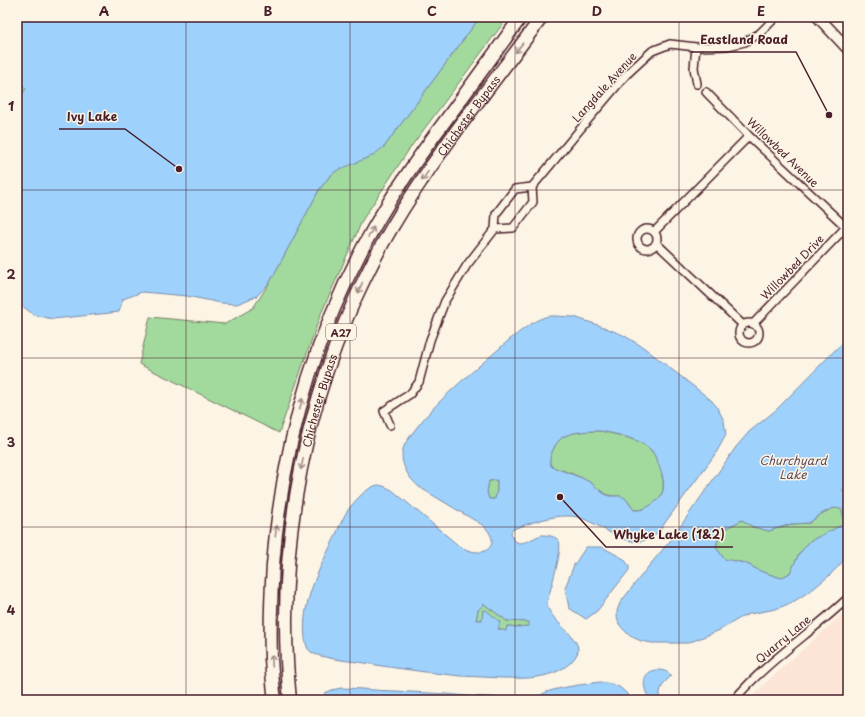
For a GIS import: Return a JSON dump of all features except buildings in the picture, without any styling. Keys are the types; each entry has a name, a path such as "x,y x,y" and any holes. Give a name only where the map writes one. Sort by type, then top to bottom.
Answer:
{"highway":[{"name":"Chichester Bypass","path":"275,700 271,659 272,584 275,538 287,459 304,390 315,357 351,271 373,229 424,150 521,17"},
{"name":"Chichester Bypass","path":"290,700 286,626 290,544 294,509 308,434 330,362 366,275 390,230 437,157 542,17"}],"main road":[{"path":"818,17 848,50"}],"street":[{"name":"Langdale Avenue","path":"532,187 621,80 652,51 670,44 696,47 728,46 745,42 760,33 776,17"},
{"path":"696,47 694,68 697,84"},
{"name":"Willowbed Avenue","path":"706,92 749,136 847,226"},
{"path":"654,232 749,136"},
{"path":"390,425 384,411 410,394 419,382 430,340 445,301 467,265 495,229 496,214 515,189 532,187 533,202 513,228 495,229"},
{"name":"Willowbed Drive","path":"753,324 847,226"},
{"path":"644,230 654,232 657,238 653,247 648,249 639,244 637,240 639,234 644,230"},
{"path":"656,243 743,325"},
{"path":"753,324 757,328 759,332 754,341 749,343 740,339 739,331 743,325 753,324"},
{"name":"Quarry Lane","path":"734,700 764,668 832,613 848,598"}],"shaded area":[{"path":"848,609 848,700 750,700 763,685"}],"green space":[{"path":"480,17 508,17 410,148 363,219 320,316 279,433 139,364 150,317 225,324 253,308 270,282 319,190 329,177 336,171 384,147"},
{"path":"17,80 26,88 17,104"},
{"path":"601,431 627,437 639,442 645,445 653,453 660,468 663,480 663,490 659,498 650,506 641,510 634,510 629,503 620,496 604,493 582,478 552,467 550,460 553,450 563,437 576,432"},
{"path":"497,480 495,499 489,499 487,492 489,481"},
{"path":"833,508 842,509 845,524 810,541 799,554 790,573 781,578 760,571 745,563 724,559 716,547 720,531 742,520 753,527 769,531 791,524 809,523 821,514"},
{"path":"484,604 507,621 530,622 529,626 507,626 506,632 498,629 483,610 482,620 476,620 478,610"}],"water":[{"path":"17,17 480,17 384,147 372,156 336,171 329,177 319,190 270,282 257,296 237,304 221,303 187,296 142,292 123,299 119,312 53,319 34,315 17,302 17,104 26,88 17,80"},
{"path":"554,316 574,317 601,326 623,335 643,347 711,400 717,407 724,421 726,435 716,453 659,531 648,539 637,541 626,540 581,518 570,516 548,518 513,529 511,533 513,540 519,543 542,535 554,537 559,541 560,546 558,561 547,602 548,609 552,615 576,642 578,648 574,659 565,667 549,675 529,678 503,678 461,676 388,667 332,658 317,655 311,652 305,641 304,624 308,601 314,582 346,513 364,492 373,486 383,486 392,490 459,546 472,551 481,552 490,547 492,538 484,526 419,487 415,483 408,475 402,460 403,449 424,418 459,383 526,327 540,319","holes":["601,431 621,435 635,440 642,443 652,451 662,473 664,484 660,497 651,505 641,510 634,510 625,498 620,496 609,496 582,478 552,467 550,461 551,456 555,446 561,438 576,432","497,480 495,499 489,499 487,492 489,481","484,604 507,621 529,622 529,626 507,626 506,631 498,629 500,622 486,610 483,610 482,620 476,620 478,610"]},
{"name":"Churchyard Lake","path":"848,337 848,483 842,491 848,495 848,556 830,575 813,589 793,602 776,609 749,614 720,630 688,643 652,643 641,641 630,636 619,624 617,611 620,603 670,541 736,447 749,432 776,410","holes":["833,508 842,509 844,524 810,541 799,554 790,573 781,578 760,571 745,563 724,559 716,547 720,531 742,520 753,527 769,531 791,524 809,523 821,514"]},
{"path":"586,547 602,547 624,559 629,566 629,570 597,611 586,619 569,608 565,588 574,565"},
{"path":"660,670 667,672 671,676 664,683 658,700 650,700 646,694 644,686 645,678 651,671"},
{"path":"600,682 613,684 620,688 629,697 628,700 537,700 540,695 552,690"},
{"path":"341,688 487,697 507,700 323,700 325,693"}],"place":[{"name":"Eastland Road","path":"829,115"},
{"name":"Ivy Lake","path":"179,169"},
{"name":"Whyke Lake (1&2)","path":"560,497"}]}
